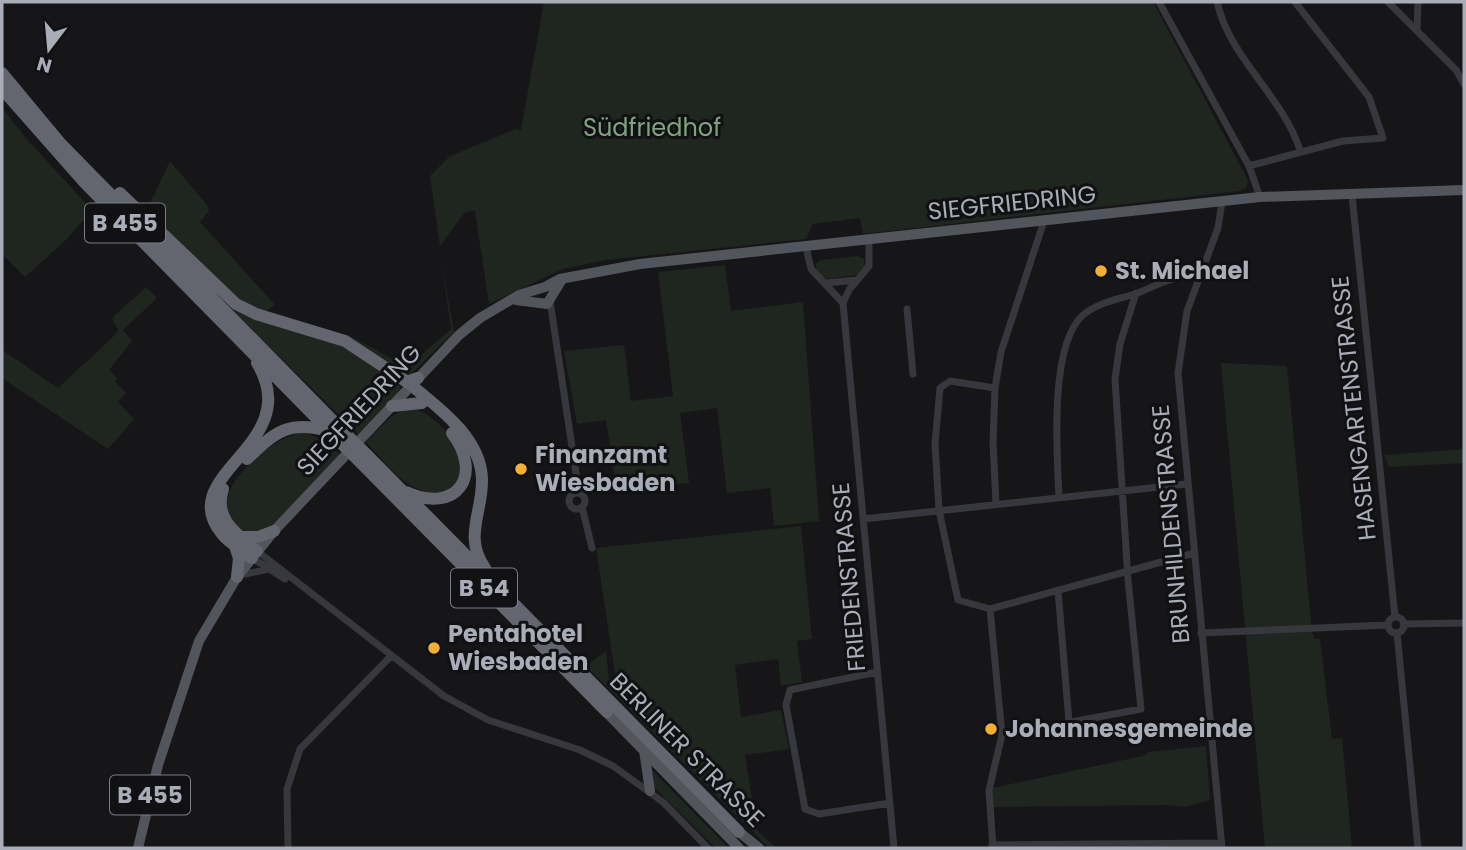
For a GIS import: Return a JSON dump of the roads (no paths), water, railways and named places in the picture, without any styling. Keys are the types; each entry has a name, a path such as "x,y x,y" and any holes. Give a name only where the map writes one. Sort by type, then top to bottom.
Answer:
{"highway":[{"name":"B 455","path":"2,73 85,169 337,434 399,488 425,499 442,500 457,490 464,478 464,457 456,438 439,417 422,404"},
{"name":"B 455","path":"2,89 62,158 248,348 268,385 269,409 254,440 217,484 212,504 218,529 238,541"},
{"path":"85,169 123,196 236,304 256,314 345,341 407,382 418,377"},
{"path":"248,348 337,434"},
{"path":"418,377 412,393 422,404"},
{"path":"418,377 456,424 478,460 482,487 474,541 481,562 502,591"},
{"path":"392,405 422,404"},
{"path":"255,554 238,541 221,512 221,494 232,475 259,447 284,429 301,425 337,434"},
{"name":"BERLINER STRASSE","path":"365,460 607,713"},
{"name":"B 54","path":"399,488 502,591"},
{"path":"238,541 274,531"},
{"path":"237,577 238,541"},
{"name":"BERLINER STRASSE","path":"502,591 738,832"}],"main road":[{"name":"SIEGFRIEDRING","path":"255,554 461,332 519,295 543,297 566,277 607,268 1260,197 1464,190"},
{"name":"B 455","path":"138,848 147,804 186,675 217,607 255,554"},
{"name":"BERLINER STRASSE","path":"607,713 739,848"},
{"path":"644,750 650,792"},
{"name":"BERLINER STRASSE","path":"738,832 757,848"}],"street":[{"path":"1159,2 1248,166 1260,197"},
{"path":"1217,2 1225,28 1285,114 1300,150"},
{"path":"1248,166 1300,150 1343,141 1383,138 1369,97 1295,2"},
{"path":"1388,2 1456,69 1464,84"},
{"path":"1417,31 1418,2"},
{"name":"HASENGARTENSTRASSE","path":"1352,195 1395,618"},
{"name":"BRUNHILDENSTRASSE","path":"1222,202 1218,228 1182,328 1178,363 1222,845"},
{"path":"996,504 995,388 1001,352 1044,221"},
{"path":"806,247 811,269 843,303 869,266 869,240"},
{"path":"1059,497 1058,392 1069,338 1080,317 1090,310 1179,277 1199,277"},
{"path":"825,283 857,280"},
{"path":"1002,735 1141,709 1128,571 1116,362 1136,293"},
{"path":"543,297 554,322 579,494 584,498 582,507 592,548"},
{"name":"FRIEDENSTRASSE","path":"843,303 894,848"},
{"path":"907,309 913,374"},
{"path":"995,388 950,382 942,385 935,444 939,510 956,597 990,609 1194,553"},
{"path":"863,519 1187,484"},
{"path":"579,494 572,496 570,503 575,508 582,507"},
{"path":"255,554 269,569 301,588"},
{"path":"255,554 444,696 502,726 588,754 613,766 650,792 708,848"},
{"path":"237,577 269,569"},
{"path":"1059,590 1069,722"},
{"path":"990,609 1002,735 989,790 993,847 1222,845"},
{"path":"1201,633 1388,625 1395,618 1404,624 1464,623"},
{"path":"1404,624 1397,633 1418,848"},
{"path":"1388,625 1391,631 1397,633"},
{"path":"288,848 287,789 300,749 391,656"},
{"path":"877,672 790,690 786,705 805,809 819,814 890,803"}],"place":[{"name":"St. Michael","path":"1101,271"},
{"name":"Finanzamt Wiesbaden","path":"521,469"},
{"name":"Pentahotel Wiesbaden","path":"434,648"},
{"name":"Johannesgemeinde","path":"991,729"}],"park label":[{"name":"Südfriedhof","path":"652,128"}]}
